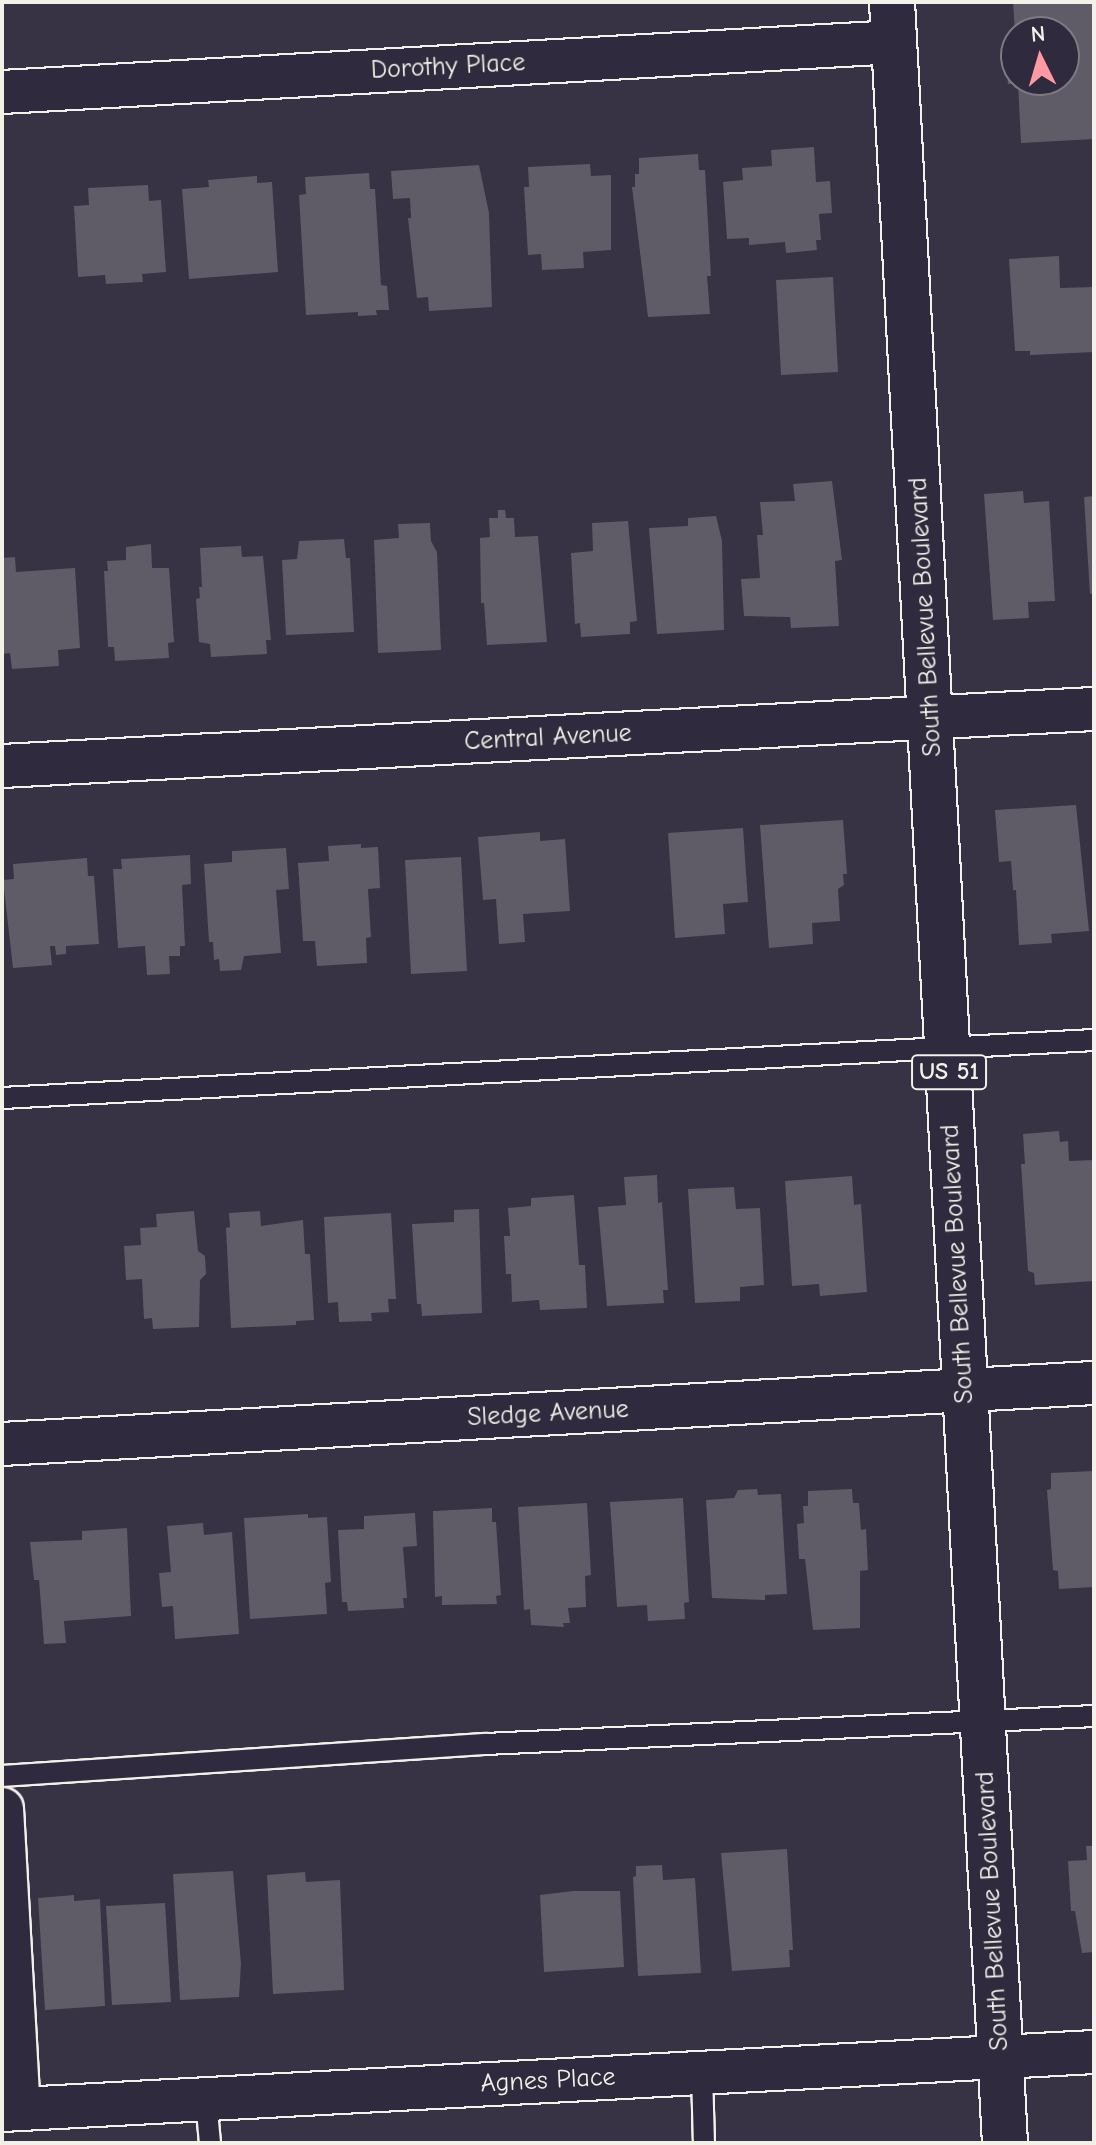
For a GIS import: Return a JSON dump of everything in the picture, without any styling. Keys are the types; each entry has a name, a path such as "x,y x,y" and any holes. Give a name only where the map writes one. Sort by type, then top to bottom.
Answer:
{"main road":[{"name":"South Bellevue Boulevard","path":"893,22 1005,2143"}],"street":[{"name":"Dorothy Place","path":"2,92 893,22"},
{"name":"Central Avenue","path":"2,766 1094,709"},
{"name":"Sledge Avenue","path":"2,1444 1094,1383"},
{"path":"2,1809 10,2110"},
{"name":"Agnes Place","path":"10,2110 1094,2052"}],"lane":[{"path":"2,1098 1094,1040"},
{"path":"2,1776 470,1745 1094,1716"},
{"path":"702,2073 704,2143"},
{"path":"206,2100 210,2143"}],"building":[{"path":"1013,2 1094,2 1094,139 1021,143 1019,96 1080,96 1080,16 1014,16"},
{"path":"814,147 816,182 830,181 832,213 819,214 821,240 816,240 817,250 786,253 785,242 749,245 749,238 727,239 723,182 743,180 742,168 772,166 771,150"},
{"path":"698,154 699,170 705,170 710,314 648,317 632,187 635,187 635,174 639,174 639,158"},
{"path":"590,164 591,176 611,175 611,250 583,252 584,268 542,270 541,254 528,255 524,187 529,187 528,167"},
{"path":"479,165 489,213 492,307 429,311 428,297 417,298 408,218 411,218 410,198 393,199 391,171"},
{"path":"369,173 370,189 375,189 381,285 387,286 389,310 376,310 377,315 358,316 358,312 306,315 299,195 306,194 305,177"},
{"path":"257,176 257,183 272,182 278,272 189,279 182,189 209,187 208,180"},
{"path":"148,185 149,201 161,200 166,272 142,274 143,282 106,284 105,275 78,277 74,206 89,205 88,188"},
{"path":"1059,256 1060,288 1094,287 1094,352 1030,355 1030,351 1015,351 1009,259"},
{"path":"833,277 838,372 781,375 776,280"},
{"path":"832,481 842,560 835,561 839,626 791,628 790,617 744,616 741,579 760,578 757,535 763,535 760,502 795,501 793,484"},
{"path":"1023,491 1024,503 1049,501 1055,601 1028,602 1029,618 993,620 984,494"},
{"path":"1094,496 1094,593 1090,594 1084,497"},
{"path":"498,510 505,510 506,518 514,518 515,537 538,536 547,642 487,645 484,603 481,603 480,538 490,537 489,518 498,518"},
{"path":"716,516 722,541 724,630 657,634 649,528 688,526 688,518"},
{"path":"628,521 637,621 630,622 630,634 581,637 580,623 575,624 571,553 593,551 592,523"},
{"path":"430,523 431,541 437,552 441,650 378,653 374,540 399,538 398,524"},
{"path":"344,539 346,558 350,558 354,632 286,635 282,560 297,559 299,541"},
{"path":"151,544 152,568 169,568 174,642 168,643 169,658 115,661 114,647 108,647 104,571 108,571 107,561 126,560 126,547"},
{"path":"241,546 242,557 263,556 271,640 266,640 267,654 211,657 210,644 199,642 196,599 200,598 199,587 202,587 200,548"},
{"path":"15,557 16,572 75,568 80,648 58,650 59,666 12,669 10,653 2,654 2,558"},
{"path":"1076,805 1089,931 1051,934 1052,943 1019,945 1011,861 999,862 995,810"},
{"path":"843,820 847,874 843,874 844,885 838,889 840,921 812,923 813,944 769,948 760,825"},
{"path":"743,828 748,902 723,904 725,934 675,938 668,833"},
{"path":"540,832 540,841 565,839 570,911 523,914 525,942 499,944 496,899 483,900 478,837"},
{"path":"361,844 361,848 378,847 380,888 368,889 371,937 366,938 367,963 317,966 315,941 303,941 298,863 329,861 328,846"},
{"path":"286,848 289,889 276,890 281,953 244,956 241,970 220,971 219,959 214,960 213,942 209,942 204,864 232,862 232,851"},
{"path":"190,855 191,884 182,885 185,946 180,946 180,956 169,956 170,974 147,975 145,946 118,948 113,869 122,869 121,859"},
{"path":"461,857 467,971 411,974 405,860"},
{"path":"87,858 88,876 94,876 99,944 66,946 66,954 56,955 55,946 50,946 52,965 13,968 3,880 14,879 13,864"},
{"path":"1059,1131 1060,1142 1068,1141 1069,1161 1094,1160 1094,1281 1035,1285 1034,1273 1028,1271 1021,1164 1025,1164 1023,1134"},
{"path":"657,1175 658,1203 662,1202 668,1290 663,1290 664,1303 607,1306 598,1207 626,1205 624,1177"},
{"path":"852,1176 854,1205 861,1204 867,1292 820,1296 819,1284 792,1286 785,1181"},
{"path":"734,1187 736,1209 760,1208 764,1285 740,1287 740,1301 695,1303 688,1189"},
{"path":"574,1195 579,1265 585,1265 587,1308 540,1310 539,1300 512,1302 511,1274 506,1274 504,1236 510,1236 508,1208 531,1206 531,1198"},
{"path":"479,1209 482,1313 422,1316 421,1304 417,1304 412,1224 454,1222 454,1210"},
{"path":"194,1211 198,1251 205,1256 206,1274 200,1280 199,1327 153,1329 152,1318 144,1319 142,1279 126,1280 124,1246 141,1245 140,1228 157,1227 156,1214"},
{"path":"260,1211 261,1226 303,1220 305,1254 310,1254 314,1320 296,1321 296,1325 231,1328 226,1228 230,1227 229,1213"},
{"path":"391,1213 396,1299 388,1299 389,1312 371,1313 372,1321 339,1322 338,1302 328,1303 324,1217"},
{"path":"1094,1471 1094,1587 1059,1589 1058,1571 1053,1570 1047,1490 1051,1489 1051,1473"},
{"path":"757,1489 758,1495 781,1494 787,1594 765,1595 765,1600 712,1598 706,1500 734,1498 738,1490"},
{"path":"852,1489 853,1503 859,1503 861,1530 866,1529 868,1570 860,1571 860,1628 813,1630 805,1559 799,1559 797,1524 804,1523 803,1506 808,1506 808,1491"},
{"path":"683,1498 689,1602 684,1603 685,1619 648,1621 647,1605 617,1607 610,1502"},
{"path":"587,1503 591,1575 585,1576 586,1607 568,1608 570,1623 563,1623 564,1627 531,1625 530,1609 524,1610 518,1507"},
{"path":"492,1508 492,1522 496,1522 501,1595 496,1596 497,1604 442,1605 442,1596 435,1597 433,1511"},
{"path":"415,1513 417,1546 403,1547 407,1598 403,1598 404,1608 348,1611 347,1602 342,1602 338,1530 364,1529 364,1516"},
{"path":"308,1514 308,1518 327,1517 331,1582 325,1583 327,1614 250,1619 244,1518"},
{"path":"203,1523 204,1535 232,1532 239,1634 175,1639 173,1606 162,1607 159,1573 171,1572 167,1526"},
{"path":"127,1528 131,1616 64,1621 66,1643 44,1644 39,1580 34,1580 30,1542 82,1540 82,1531"},
{"path":"1086,1846 1094,1846 1094,1952 1082,1953 1075,1911 1071,1911 1068,1861 1087,1860"},
{"path":"787,1849 793,1950 789,1950 790,1967 732,1971 721,1853"},
{"path":"662,1865 663,1880 695,1878 701,1973 638,1976 633,1877 636,1876 636,1866"},
{"path":"233,1871 241,1964 239,1997 180,2000 173,1874"},
{"path":"305,1872 306,1882 340,1880 344,1990 273,1994 267,1875"},
{"path":"620,1891 624,1967 544,1972 540,1895"},
{"path":"74,1895 74,1901 100,1899 105,2006 45,2010 38,1898"},
{"path":"165,1903 171,2002 112,2005 106,1906"}]}
